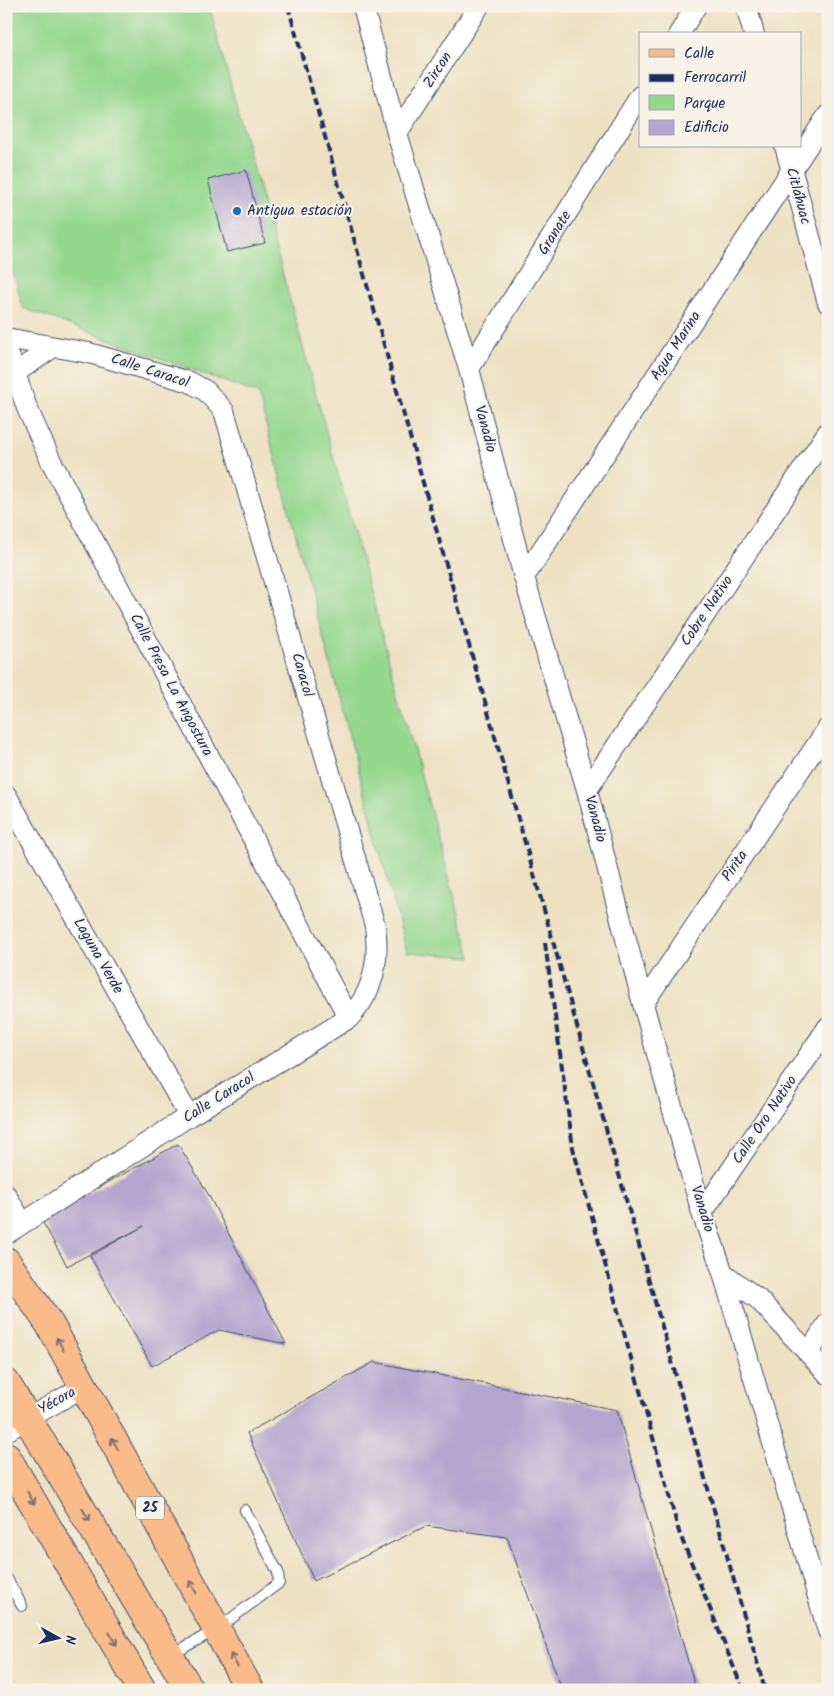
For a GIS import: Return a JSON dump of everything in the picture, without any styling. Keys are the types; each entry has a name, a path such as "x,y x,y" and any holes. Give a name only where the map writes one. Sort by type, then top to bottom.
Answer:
{"main road":[{"name":"25","path":"6,1261 34,1298 250,1690"},
{"path":"6,1383 17,1425 171,1656 190,1690"},
{"path":"6,1456 142,1690"}],"street":[{"name":"Vanadio","path":"363,6 397,133 469,369 524,577 587,790 643,1004 702,1213 723,1273 828,1631"},
{"name":"Zircon","path":"397,133 479,6"},
{"path":"680,32 696,6"},
{"path":"746,6 753,32"},
{"name":"Granate","path":"469,369 639,98"},
{"name":"Agua Marina","path":"524,577 828,115"},
{"name":"Citláhuac","path":"786,148 828,303"},
{"path":"806,225 828,238"},
{"name":"Calle Caracol","path":"6,338 52,348 89,353 190,382 206,391 218,401 229,424"},
{"name":"Calle Presa La Angostura","path":"6,347 11,377 51,461 349,1018"},
{"path":"11,377 52,348"},
{"name":"Caracol","path":"229,424 375,926"},
{"name":"Cobre Nativo","path":"587,790 828,432"},
{"name":"Pirita","path":"643,1004 828,728"},
{"name":"Laguna Verde","path":"6,795 189,1116"},
{"name":"Calle Caracol","path":"14,1228 189,1116 349,1018 364,999 376,971 378,948 375,926"},
{"name":"Calle Oro Nativo","path":"702,1213 828,1027"},
{"path":"6,1195 14,1228"},
{"path":"723,1273 758,1299 828,1374"},
{"path":"809,1352 828,1323"},
{"name":"Yécora","path":"17,1425 83,1387"}],"lane":[{"path":"171,1656 217,1630 279,1583 278,1572 245,1510"},
{"path":"6,1577 22,1606"}],"green space":[{"path":"29,6 209,6 471,957 407,952 258,394 23,308 6,246 6,14"}],"building":[{"name":"Antigua estación","path":"246,170 265,243 227,252 208,180"},
{"path":"178,1144 207,1192 286,1344 219,1330 152,1366 90,1256 144,1226 67,1266 41,1219"},
{"path":"374,1362 617,1410 696,1690 562,1690 507,1537 426,1526 314,1581 247,1433"}],"railway":[{"path":"288,6 765,1690"},
{"path":"545,943 573,1148 679,1532 743,1690"}],"place":[{"name":"Antigua estación","path":"237,211"}]}
